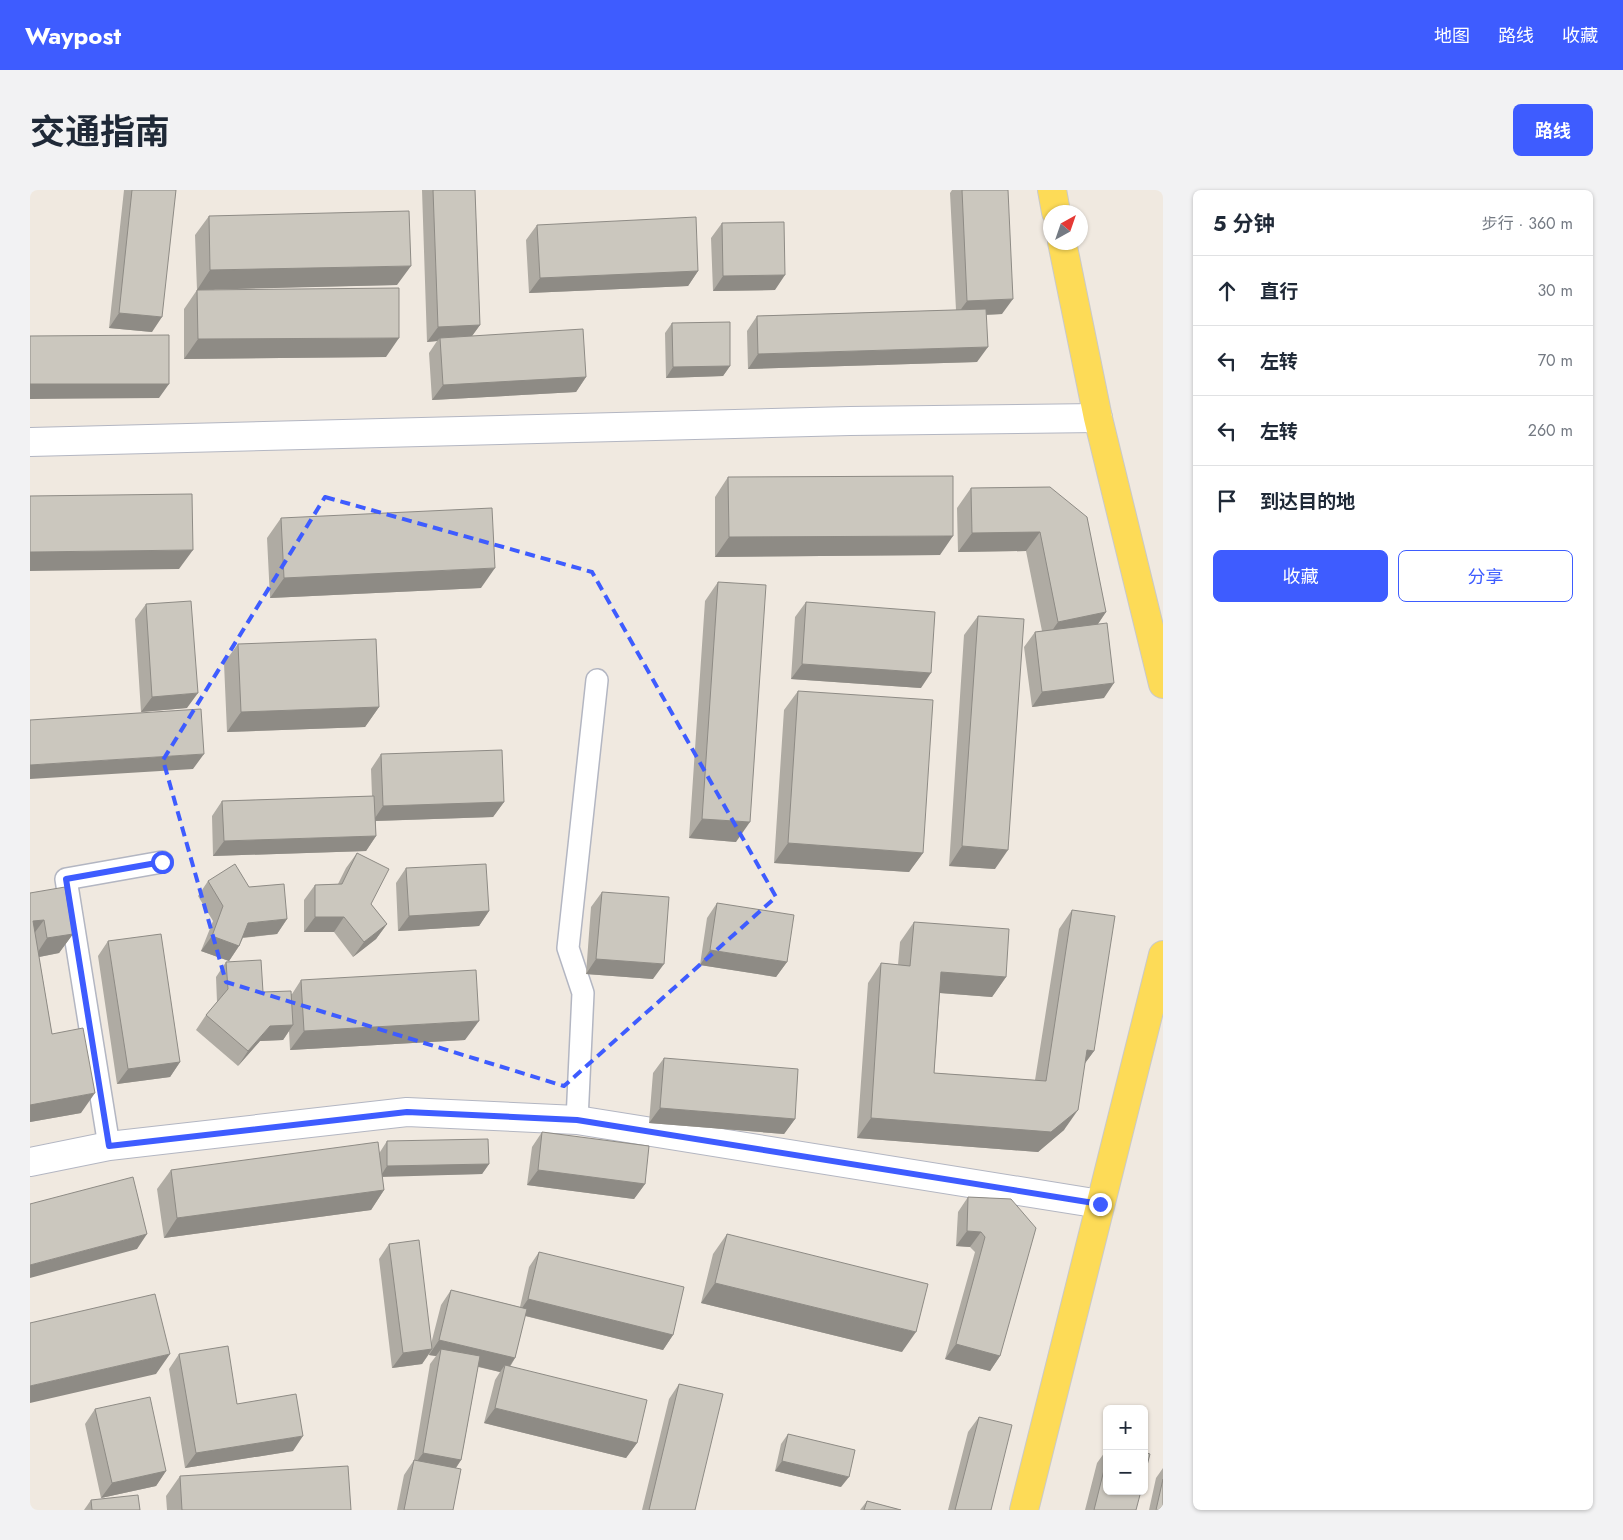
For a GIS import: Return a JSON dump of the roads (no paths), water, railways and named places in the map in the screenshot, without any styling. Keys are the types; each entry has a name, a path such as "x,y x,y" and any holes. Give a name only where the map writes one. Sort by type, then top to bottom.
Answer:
{"main road":[{"path":"1052,190 1055,205"},
{"path":"1064,250 1098,418 1163,684"},
{"path":"1024,1510 1163,955"}],"street":[{"path":"30,442 850,421 1098,418"},
{"path":"577,1120 583,993 568,948 597,680"},
{"path":"109,1146 66,879 162,862"},
{"path":"30,1162 109,1146 407,1112 577,1120 1100,1204"}]}
